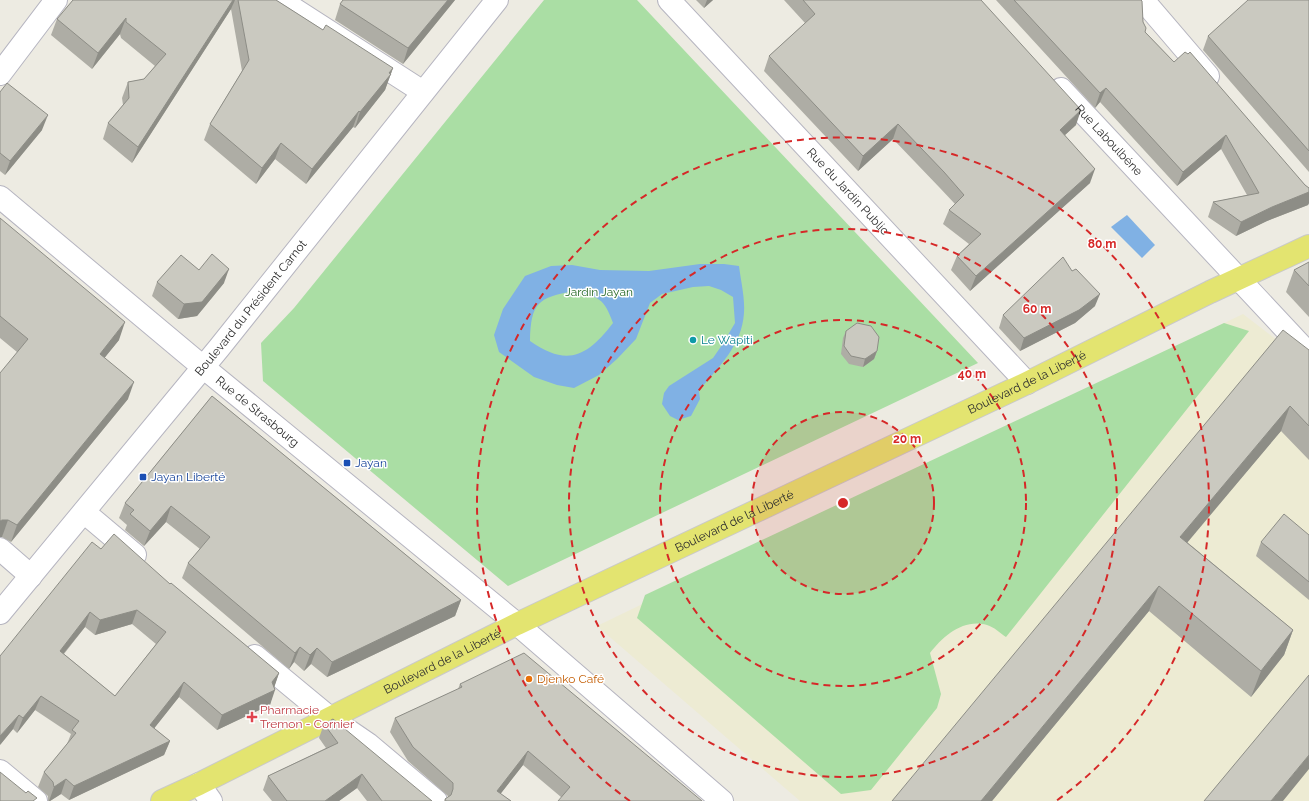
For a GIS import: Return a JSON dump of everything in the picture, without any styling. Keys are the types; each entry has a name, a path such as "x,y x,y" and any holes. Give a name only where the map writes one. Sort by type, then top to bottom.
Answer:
{"main road":[{"name":"Boulevard de la Liberté","path":"162,801 205,793 330,718 517,624 1027,383 1210,292 1309,246"}],"street":[{"path":"0,74 56,0"},
{"path":"280,0 423,92"},
{"name":"Boulevard du Président Carnot","path":"0,613 203,367 497,0"},
{"name":"Rue du Jardin Public","path":"669,0 1027,383"},
{"path":"1143,0 1219,88"},
{"name":"Rue Laboulbéne","path":"1047,74 1309,354"},
{"name":"Rue de Strasbourg","path":"0,197 203,367 517,624 722,801"},
{"path":"84,512 148,567"},
{"path":"0,549 31,576"},
{"path":"240,643 330,718 368,744 436,801"},
{"path":"0,771 36,801"}],"shaded area":[{"path":"1243,314 1291,351 1309,371 1309,801 800,801 597,626"}],"green space":[{"name":"Jardin Jayan","path":"544,0 637,0 978,363 508,586 263,381 261,343 294,308"},
{"path":"1224,323 1249,331 1006,637 990,626 978,623 970,624 962,626 941,640 930,653 941,694 937,708 871,790 841,794 637,618 645,595"}],"water":[{"path":"1127,215 1155,245 1142,258 1111,227"},
{"path":"700,264 724,264 739,266 744,313 739,336 728,355 699,391 700,399 691,416 678,420 670,416 662,404 664,393 669,386 713,358 735,323 733,297 721,290 709,286 693,287 662,294 650,303 636,339 599,375 574,388 557,385 534,377 499,352 494,335 503,309 525,276 551,266 572,265 600,270 649,271","holes":["574,291 595,297 607,308 613,323 603,335 585,350 566,356 555,354 530,341 532,318 539,304 552,296"]}],"building":[{"path":"73,0 233,0 138,147 108,123 129,98 128,82 144,79 166,54 126,22 126,18 98,53 57,19"},
{"path":"238,0 276,0 323,30 326,25 393,68 389,73 391,74 312,169 281,143 262,168 210,124 249,60"},
{"path":"343,0 448,0 408,48 340,4"},
{"path":"803,0 981,0 1081,110 1060,130 1095,169 976,276 957,256 981,234 949,210 964,195 944,172 898,124 863,156 769,56 815,14"},
{"path":"1014,0 1141,0 1143,22 1146,28 1145,32 1174,62 1185,52 1188,54 1190,52 1309,188 1309,192 1272,207 1241,222 1213,202 1259,193 1226,135 1183,172 1106,88 1100,93"},
{"path":"1248,0 1309,0 1309,151 1208,36"},
{"path":"7,83 48,115 10,161 0,153 0,92"},
{"path":"0,218 125,322 100,354 134,382 17,525 8,520 0,521 0,373 28,339 0,316"},
{"path":"212,254 229,269 202,302 184,304 157,282 181,255 199,270"},
{"path":"1063,257 1072,271 1076,269 1100,294 1079,310 1024,338 1003,315"},
{"path":"1309,262 1309,286 1294,270"},
{"path":"857,323 871,326 879,337 877,351 865,359 851,356 844,346 846,331"},
{"path":"1283,330 1309,350 1309,426 1290,406 1180,537 1293,630 1261,671 1159,586 981,801 892,801"},
{"path":"212,396 461,600 332,662 317,648 310,655 300,647 295,653 188,563 210,537 171,506 150,531 130,514 134,510 125,503"},
{"path":"1284,514 1309,535 1309,582 1261,542"},
{"path":"114,534 170,584 171,583 279,673 272,682 275,690 222,715 184,682 150,725 170,741 74,786 66,779 54,787 53,782 44,772 76,733 72,730 79,721 41,696 23,718 19,715 0,736 0,656 92,542 101,549","holes":["137,610 166,632 115,696 60,651 90,612 100,620"]},
{"path":"524,653 702,801 558,801 570,787 528,751 497,791 511,801 446,801 445,799 451,795 453,783 413,747 395,718 462,687 460,684"},
{"path":"1309,675 1309,755 1271,801 1204,801"},
{"path":"333,719 432,801 382,801 362,774 325,801 287,801 268,776 338,743 324,724"},
{"path":"0,772 26,793 28,791 37,798 33,801 0,801"}],"place":[{"name":"Le Wapiti","path":"693,340"},
{"name":"Jayan","path":"347,463"},
{"name":"Jayan Liberté","path":"143,477"},
{"name":"Djenko Café","path":"529,679"},
{"name":"Pharmacie Tremon - Cornier","path":"252,717"}]}
